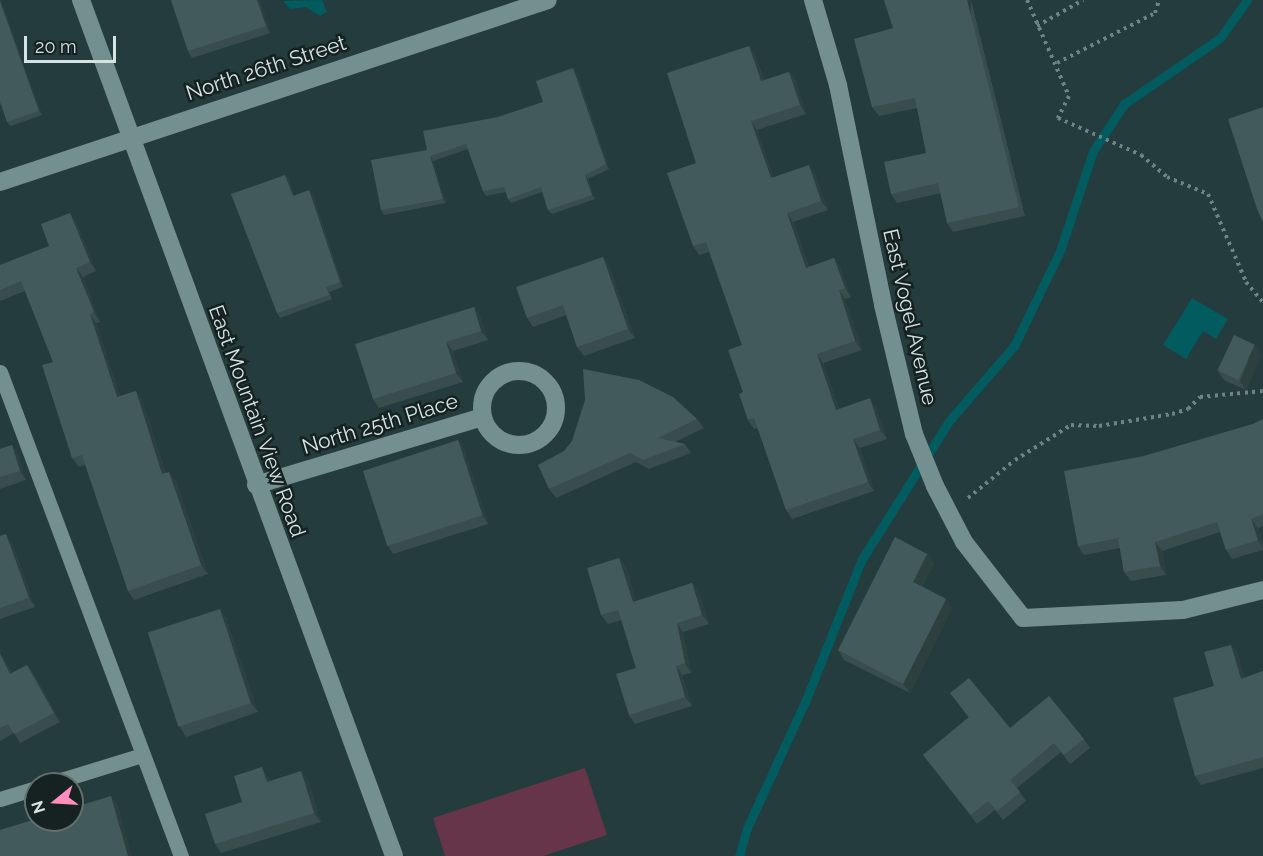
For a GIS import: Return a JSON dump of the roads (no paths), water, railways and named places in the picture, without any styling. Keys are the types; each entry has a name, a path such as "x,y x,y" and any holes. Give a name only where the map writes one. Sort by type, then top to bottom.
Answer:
{"street":[{"name":"East Mountain View Road","path":"81,0 256,485 394,856"},
{"name":"North 26th Street","path":"0,182 548,0"},
{"name":"East Vogel Avenue","path":"813,0 838,85 883,304 914,434 935,486 964,542 1023,618 1183,610 1263,590"},
{"name":"North 25th Place","path":"515,371 530,372 544,380 554,393 557,408 554,423 545,436 532,444 516,446 501,442 483,417 482,401 488,387 500,376 515,371"},
{"name":"North 25th Place","path":"256,485 483,417"}],"lane":[{"path":"0,372 181,856"},
{"path":"84,773 142,754"},
{"path":"0,799 24,792"}],"water":[{"path":"322,0 327,12 320,16 306,7 290,9 283,1"},
{"path":"1192,298 1228,319 1216,339 1203,331 1186,359 1163,345"}],"waterway":[{"path":"739,856 747,828 805,702 862,559 949,421 1014,346 1060,251 1093,151 1124,104 1220,38 1247,0"}]}
